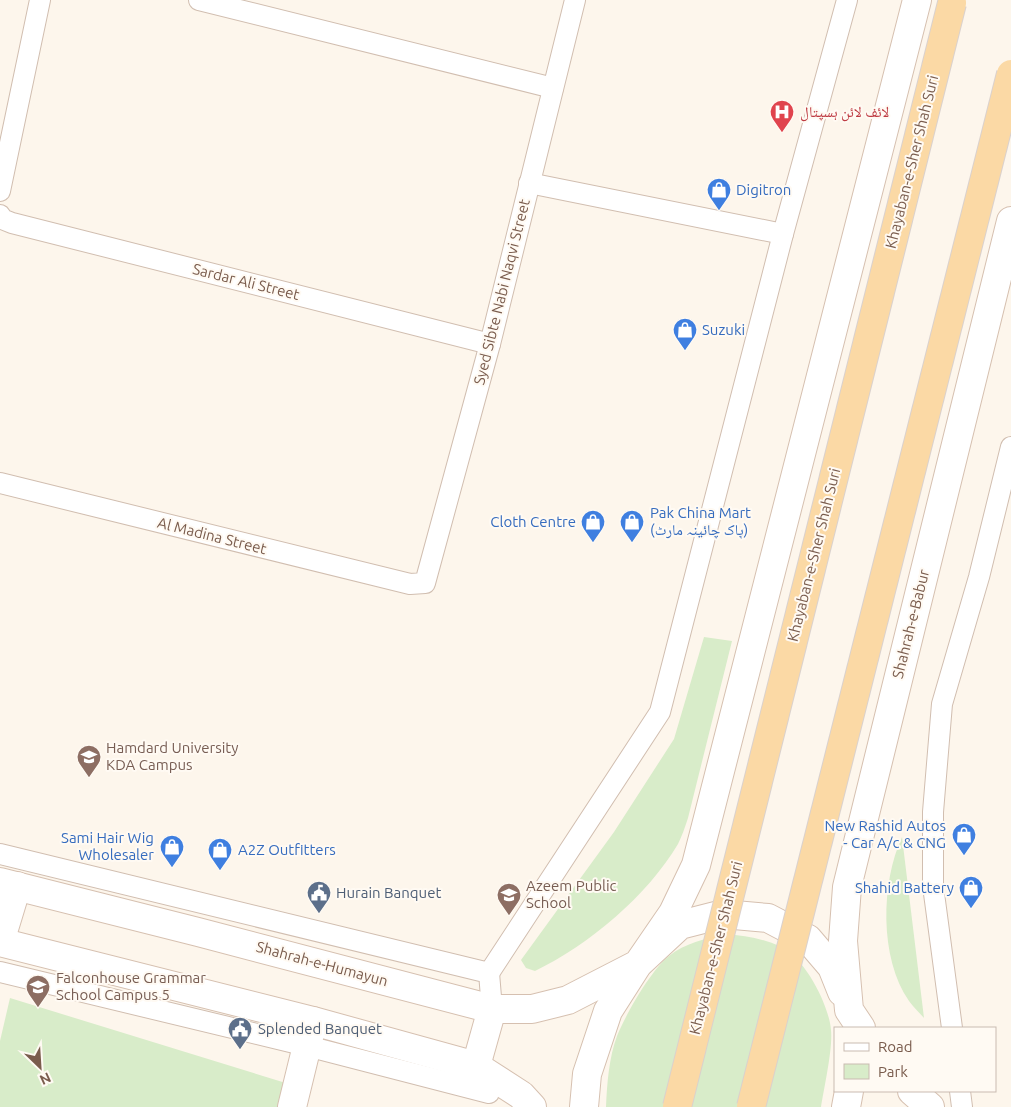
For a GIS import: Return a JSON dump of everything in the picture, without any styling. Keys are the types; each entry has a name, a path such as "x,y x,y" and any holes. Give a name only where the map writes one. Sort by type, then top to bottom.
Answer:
{"main road":[{"path":"584,1107 587,1074 608,1011 674,913 696,865 917,0"},
{"name":"Khayaban-e-Sher Shah Suri","path":"677,1107 952,3"},
{"path":"750,1107 1011,74"},
{"name":"Shahrah-e-Babur","path":"854,1022 843,941 847,887 1011,221"},
{"path":"8,884 0,942 521,1095 532,1107"},
{"name":"Shahrah-e-Humayun","path":"8,884 492,1010 532,1009 568,1000 638,964"},
{"path":"638,964 680,925 723,914 768,918 808,940 832,966 854,1022"},
{"path":"485,1085 492,1010"},
{"path":"292,1107 310,1033"},
{"path":"846,1107 849,1092"},
{"path":"913,1092 930,1107"}],"street":[{"path":"0,191 40,0"},
{"path":"199,0 553,88"},
{"name":"Syed Sibte Nabi Naqvi Street","path":"425,583 490,344 574,0"},
{"path":"492,1010 488,973 660,712 782,234 847,0"},
{"path":"529,183 782,234"},
{"name":"Sardar Ali Street","path":"1,217 490,344"},
{"path":"952,1027 934,886 932,812 942,704 980,577 1011,447"},
{"name":"Al Madina Street","path":"0,483 410,584 425,583"},
{"path":"0,854 488,973"},
{"path":"0,972 310,1033"},
{"path":"960,1092 962,1107"}],"green space":[{"path":"704,637 732,641 688,818 678,844 650,882 596,933 576,948 535,971 526,968 521,960 614,832 674,739"},
{"path":"902,837 924,1018 909,1001 899,983 892,964 888,942 886,920 887,897 895,855"},
{"path":"725,934 761,939 781,947 799,961 814,983 826,1008 831,1030 830,1057 821,1107 606,1107 609,1071 614,1044 626,1016 647,982 662,963 675,952 696,942"},
{"path":"10,998 289,1084 283,1107 0,1107 0,1041"}],"place":[{"name":"لائف لائن ہسپتال","path":"782,133"},
{"name":"Digitron","path":"719,211"},
{"name":"Suzuki","path":"685,351"},
{"name":"Cloth Centre","path":"593,543"},
{"name":"Pak China Mart (پاک چائینہ مارٹ)","path":"632,543"},
{"name":"Hamdard University KDA Campus","path":"89,778"},
{"name":"New Rashid Autos - Car A/c & CNG","path":"964,856"},
{"name":"Sami Hair Wig Wholesaler","path":"172,868"},
{"name":"A2Z Outfitters","path":"220,871"},
{"name":"Shahid Battery","path":"971,909"},
{"name":"Hurain Banquet","path":"319,914"},
{"name":"Azeem Public School","path":"509,916"},
{"name":"Falconhouse Grammar School Campus 5","path":"38,1008"},
{"name":"Splended Banquet","path":"240,1050"}]}
